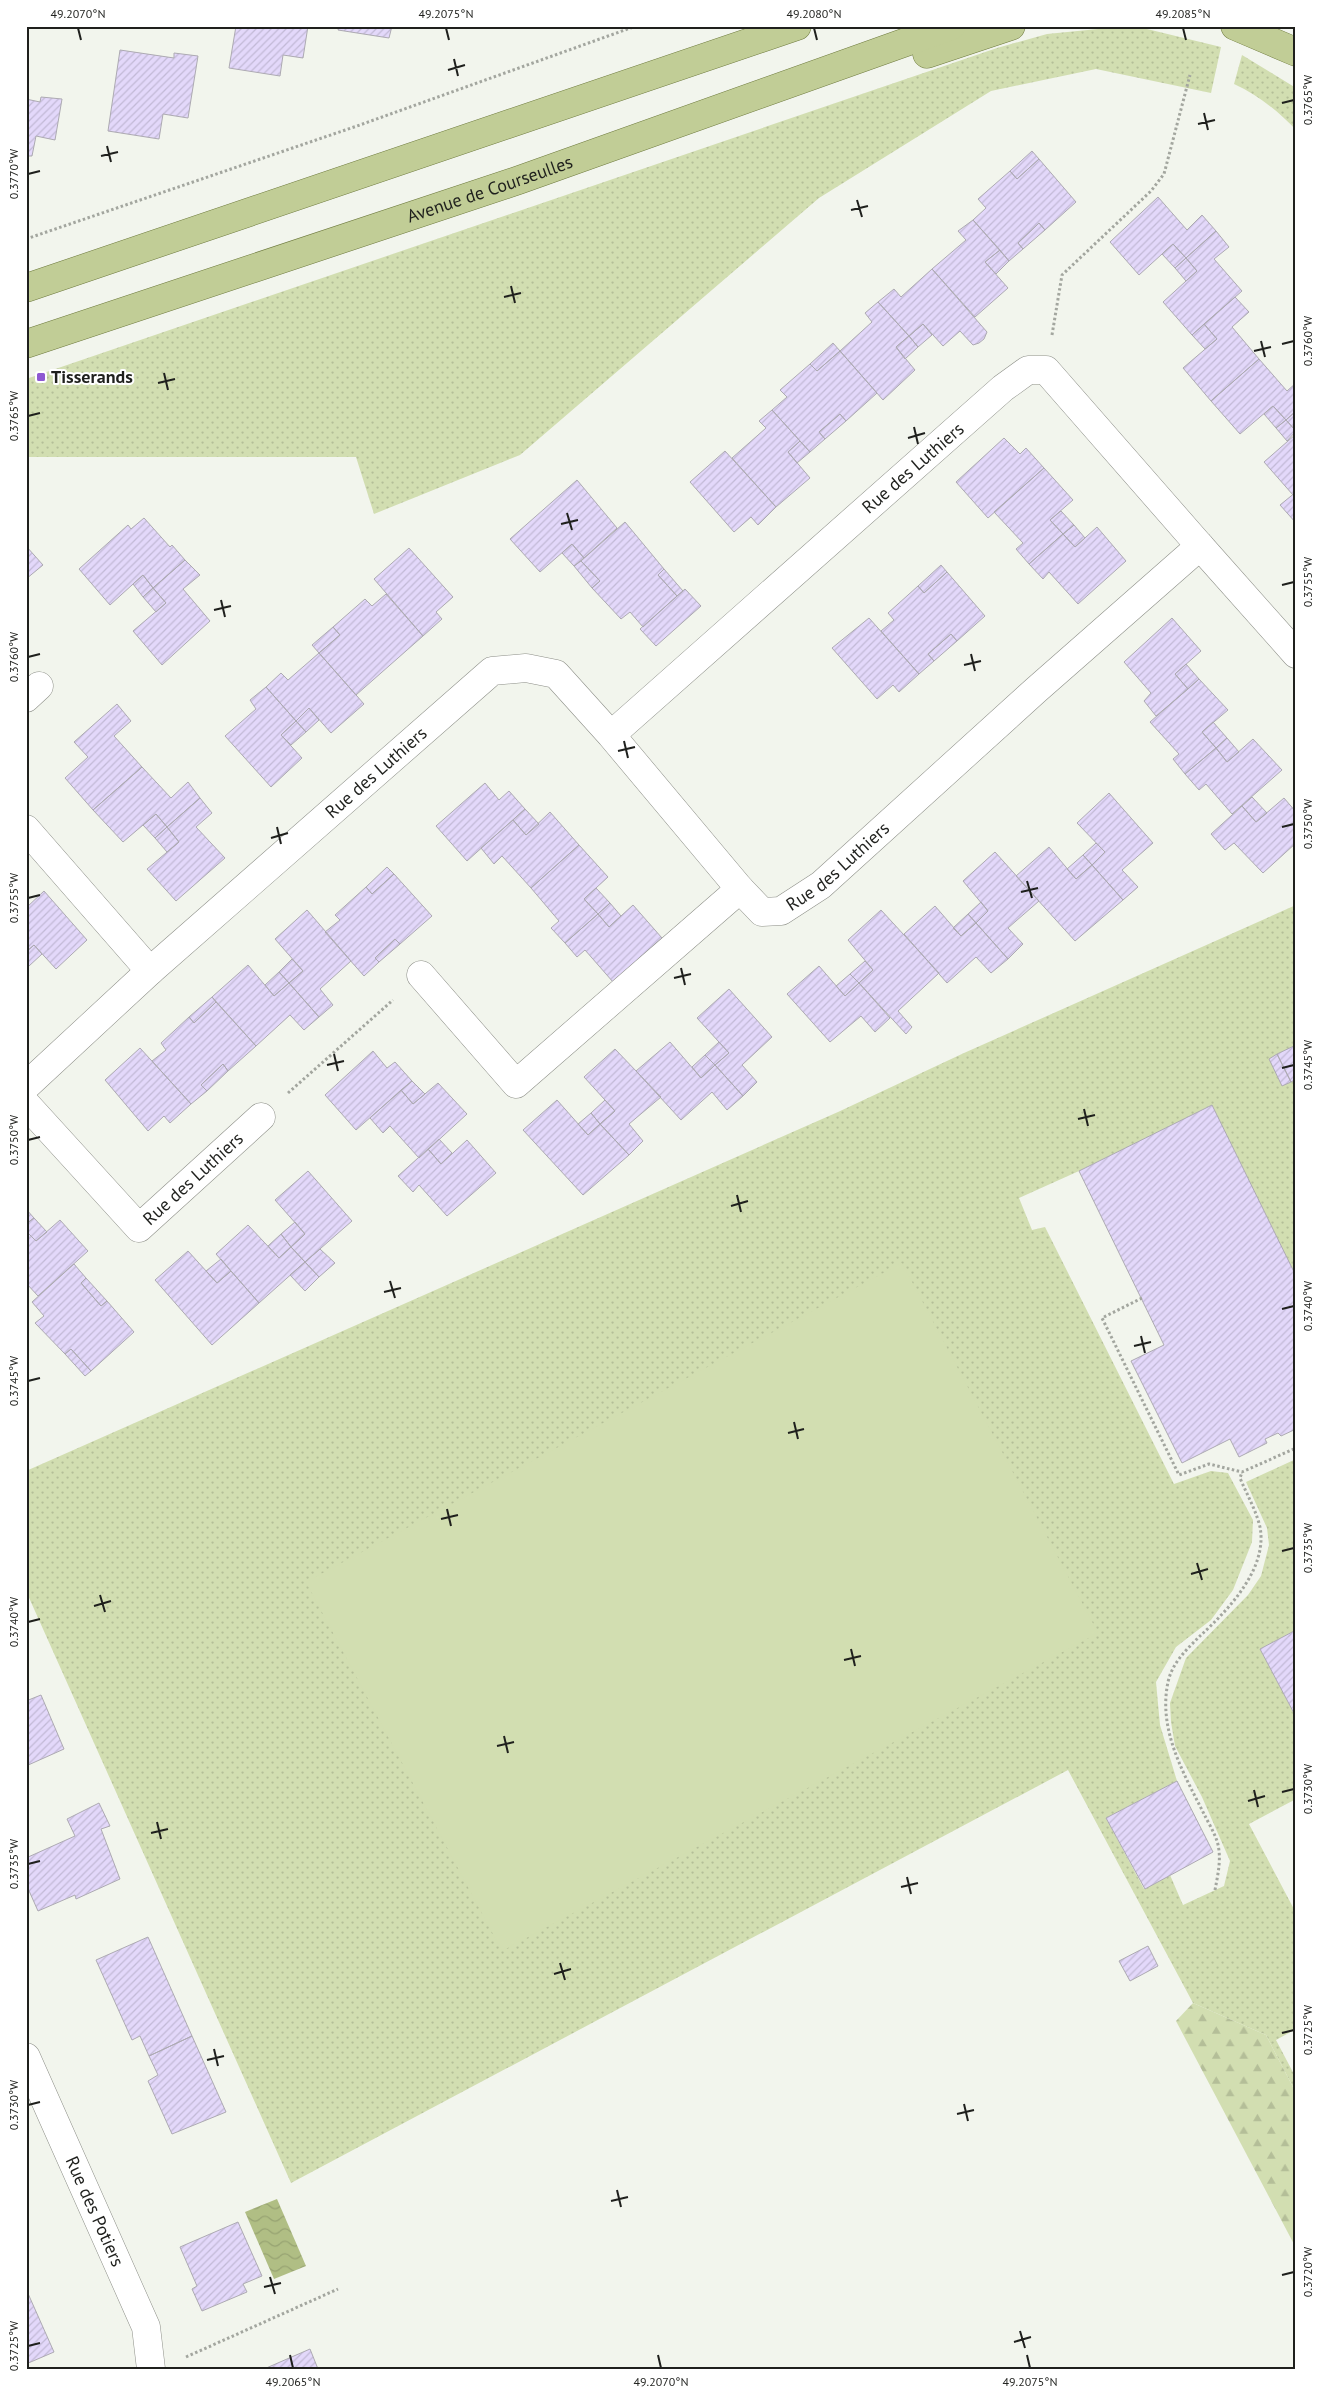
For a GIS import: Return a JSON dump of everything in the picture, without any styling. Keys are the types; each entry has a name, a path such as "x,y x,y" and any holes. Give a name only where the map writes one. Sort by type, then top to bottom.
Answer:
{"main road":[{"path":"26,288 797,26"},
{"name":"Avenue de Courseulles","path":"26,344 519,180 951,26"},
{"path":"606,148 747,114 1011,26"},
{"path":"1235,26 1296,52"}],"street":[{"name":"Rue des Luthiers","path":"611,735 1003,388 1028,370 1046,370"},
{"path":"1046,370 1296,654"},
{"name":"Rue des Luthiers","path":"26,1086 150,972 492,671 526,668 556,674 611,735 740,889 762,912 781,911 821,886 1036,690 1200,546"},
{"path":"26,829 150,972"},
{"path":"421,975 516,1084 740,889"},
{"name":"Rue des Luthiers","path":"26,1104 139,1228 261,1117"},
{"name":"Rue des Potiers","path":"26,2056 146,2327 151,2369"}],"path":[{"path":"26,239 339,133 636,26"},
{"path":"1046,370 1062,275 1151,191 1164,174 1190,75"},
{"path":"261,1117 421,975"},
{"path":"1142,1298 1102,1318 1179,1475 1209,1464 1242,1472 1296,1448"},
{"path":"1215,1890 1220,1863 1217,1841 1176,1760 1168,1730 1166,1705 1168,1682 1173,1665 1238,1597 1254,1567 1261,1534 1254,1509 1240,1478 1242,1472"},
{"path":"181,2359 338,2289"}],"green space":[{"path":"1098,29 1147,29 1221,47 1211,93 1096,69 991,91 819,198 520,455 374,514 356,457 26,457 26,379 997,48 1047,34"},
{"path":"1242,55 1296,88 1296,130 1267,104 1234,84"},
{"path":"1296,905 1296,1276 1212,1106 1019,1198 1032,1230 1045,1227 1174,1484 1211,1471 1228,1473 1253,1520 1252,1542 1233,1590 1211,1620 1176,1647 1156,1682 1160,1725 1177,1781 1106,1818 1144,1889 1170,1875 1183,1905 1224,1886 1230,1861 1202,1797 1175,1746 1170,1703 1186,1658 1248,1595 1261,1576 1269,1545 1267,1528 1246,1482 1296,1459 1296,1630 1260,1649 1296,1717 1296,1799 1249,1824 1296,1913 1296,2029 1276,2040 1296,2078 1296,2093 1266,2035 1193,2003 1068,1770 291,2183 26,1591 26,1471 838,1112 964,1053"},
{"path":"902,1263 1098,1633 502,1951 306,1582"},
{"path":"1193,2003 1266,2035 1296,2093 1296,2248 1176,2021"}],"water":[{"path":"277,2199 306,2266 274,2279 245,2212"}],"building":[{"path":"236,26 308,26 303,58 283,55 280,76 229,68"},
{"path":"339,26 392,26 389,38 338,30"},
{"path":"120,50 174,58 174,53 198,56 188,118 163,114 159,139 108,131"},
{"path":"41,97 62,99 55,140 36,136 32,156 26,156 26,99 40,102"},
{"path":"1032,151 1039,159 1017,179 1010,171"},
{"path":"1039,159 1076,202 1045,230 1039,223 1018,243 1023,249 1009,261 973,220 986,208 978,199 1010,171 1017,179"},
{"path":"1158,197 1187,230 1202,215 1216,231 1186,258 1173,244 1139,275 1110,242"},
{"path":"973,220 1000,250 985,262 1008,288 975,317 932,269 966,240 958,231"},
{"path":"1039,223 1045,230 1023,249 1018,243"},
{"path":"1216,231 1229,247 1214,259 1242,291 1192,335 1163,302 1197,271 1186,258"},
{"path":"1173,244 1186,258 1175,268 1162,254"},
{"path":"1000,250 1009,261 996,274 985,262"},
{"path":"1186,258 1197,271 1186,281 1175,268"},
{"path":"932,269 987,332 984,339 979,343 973,345 960,331 943,346 923,324 909,336 878,302 894,289 901,297"},
{"path":"1235,297 1249,312 1232,327 1259,359 1211,401 1183,368 1217,339 1204,324"},
{"path":"878,302 909,336 896,347 915,370 883,400 840,351 872,322 865,313"},
{"path":"923,324 932,335 918,347 909,336"},
{"path":"1204,324 1217,339 1205,349 1192,335"},
{"path":"909,336 918,347 905,359 896,347"},
{"path":"833,343 840,351 817,371 810,364"},
{"path":"840,351 877,393 846,421 840,414 819,432 825,439 810,452 772,410 787,397 780,390 810,364 817,371"},
{"path":"1259,359 1287,391 1296,383 1296,411 1286,420 1273,406 1240,434 1211,401"},
{"path":"1273,406 1286,420 1276,428 1264,414"},
{"path":"772,410 800,441 788,452 810,478 776,507 732,458 766,428 759,421"},
{"path":"1296,411 1296,431 1286,420"},
{"path":"840,414 846,421 825,439 819,432"},
{"path":"1286,420 1296,431 1287,441 1276,428"},
{"path":"1296,434 1296,492 1293,495 1264,462"},
{"path":"1004,438 1020,454 1026,448 1044,468 988,518 956,482"},
{"path":"800,441 810,452 797,463 788,452"},
{"path":"725,451 776,507 758,525 751,517 734,532 690,482"},
{"path":"1044,468 1073,500 1050,520 1063,534 1029,564 1016,549 1023,543 994,512"},
{"path":"577,480 617,528 584,558 572,544 540,572 510,539"},
{"path":"1296,492 1296,523 1280,505"},
{"path":"1061,511 1074,525 1063,534 1050,520"},
{"path":"144,518 170,547 172,545 185,560 153,588 143,575 110,605 79,569 128,525 131,529"},
{"path":"625,522 664,569 658,575 677,596 643,627 630,612 621,619 592,588 600,581 581,561"},
{"path":"1074,525 1085,538 1075,547 1063,534"},
{"path":"1097,527 1126,561 1078,604 1049,572 1043,579 1029,564 1063,534 1075,547"},
{"path":"572,544 584,558 574,566 562,553"},
{"path":"26,546 43,565 26,579"},
{"path":"409,548 453,597 436,612 442,619 423,636 374,579"},
{"path":"185,560 200,575 183,589 210,621 162,665 133,631 166,603 153,588"},
{"path":"581,561 600,581 592,588 574,566"},
{"path":"941,565 947,572 924,593 918,586"},
{"path":"664,569 683,591 677,596 658,575"},
{"path":"947,572 985,616 957,641 951,634 928,654 934,661 919,674 881,631 894,620 888,613 918,586 924,593"},
{"path":"143,575 153,588 143,597 133,584"},
{"path":"153,588 166,603 156,612 143,597"},
{"path":"685,589 701,606 656,646 640,629"},
{"path":"386,594 423,636 356,695 319,653 340,635 333,627 365,599 372,606"},
{"path":"869,618 919,674 899,692 893,685 877,699 832,648"},
{"path":"1172,618 1201,651 1175,674 1188,689 1156,716 1144,701 1151,693 1124,662"},
{"path":"333,627 340,635 319,653 312,645"},
{"path":"951,634 957,641 934,661 928,654"},
{"path":"319,653 364,704 331,733 309,708 296,721 266,687 281,673 288,680"},
{"path":"1186,664 1199,679 1188,689 1175,674"},
{"path":"1199,679 1228,710 1202,732 1216,748 1185,774 1173,759 1179,754 1150,722"},
{"path":"266,687 296,721 281,735 302,758 271,787 225,736 256,709 250,700"},
{"path":"117,704 131,721 114,736 142,767 93,810 65,778 88,757 74,742"},
{"path":"309,708 319,720 306,732 296,721"},
{"path":"296,721 306,732 291,745 281,735"},
{"path":"1213,722 1227,738 1216,748 1202,732"},
{"path":"1227,738 1239,752 1227,762 1216,748"},
{"path":"1253,739 1282,770 1232,814 1206,784 1199,790 1185,774 1216,748 1227,762"},
{"path":"142,767 171,798 188,782 200,798 167,827 156,814 123,842 93,810"},
{"path":"485,783 499,800 509,791 525,809 467,861 436,826"},
{"path":"1109,793 1153,843 1122,870 1138,887 1123,900 1092,865 1105,852 1077,823"},
{"path":"1252,797 1267,813 1256,822 1242,806"},
{"path":"200,798 212,813 196,827 225,858 176,901 147,869 179,842 167,827"},
{"path":"1284,798 1296,812 1296,843 1263,873 1234,843 1225,850 1211,834 1242,806 1256,822"},
{"path":"525,809 539,824 526,835 513,820"},
{"path":"550,812 579,845 531,888 502,856 494,864 481,848 513,820 526,835"},
{"path":"156,814 167,827 155,838 143,825"},
{"path":"167,827 179,842 167,852 155,838"},
{"path":"1096,843 1105,852 1092,865 1083,855"},
{"path":"579,845 608,877 584,899 598,914 565,943 551,928 559,921 531,888"},
{"path":"1049,847 1076,879 1092,865 1123,900 1075,941 1016,876"},
{"path":"995,852 1039,901 1008,928 1023,944 1008,959 976,923 988,911 963,881"},
{"path":"1083,855 1092,865 1076,879 1067,869"},
{"path":"387,867 394,874 372,894 366,887"},
{"path":"394,874 432,916 400,944 395,939 375,958 379,962 364,976 325,932 340,920 335,915 366,887 372,894"},
{"path":"596,888 610,903 598,914 584,899"},
{"path":"44,891 87,940 56,969 34,945 26,952 26,908"},
{"path":"981,902 988,911 976,923 968,914"},
{"path":"610,903 621,916 609,927 598,914"},
{"path":"633,905 662,938 613,982 585,950 577,957 565,943 598,914 609,927"},
{"path":"935,906 961,936 976,923 1008,959 991,973 976,957 947,983 904,934"},
{"path":"307,910 351,961 320,989 333,1005 319,1017 289,983 303,971 275,939"},
{"path":"881,910 939,973 898,1011 912,1027 906,1034 859,983 873,970 848,940"},
{"path":"968,914 976,923 961,936 953,928"},
{"path":"395,939 400,944 379,962 375,958"},
{"path":"34,945 42,954 29,966 26,963 26,952"},
{"path":"292,959 303,971 289,983 279,972"},
{"path":"865,961 873,970 859,983 850,974"},
{"path":"248,965 274,996 289,983 319,1017 304,1030 290,1015 256,1046 212,997"},
{"path":"819,966 845,996 859,983 890,1018 875,1032 861,1016 830,1042 787,994"},
{"path":"279,972 289,983 274,996 265,985"},
{"path":"850,974 859,983 845,996 836,986"},
{"path":"729,989 772,1037 742,1065 757,1082 743,1096 715,1065 729,1053 697,1018"},
{"path":"212,997 216,1002 194,1023 189,1017"},
{"path":"216,1002 256,1046 228,1071 223,1064 201,1085 207,1091 191,1104 152,1061 166,1050 161,1043 189,1017 194,1023"},
{"path":"670,1042 701,1078 715,1065 743,1096 727,1110 712,1092 681,1120 636,1071"},
{"path":"719,1042 729,1053 715,1065 705,1055"},
{"path":"1296,1045 1296,1079 1291,1082 1277,1054"},
{"path":"140,1048 191,1104 170,1123 164,1116 148,1131 105,1080"},
{"path":"615,1049 661,1097 629,1124 643,1141 629,1155 600,1124 615,1111 584,1077"},
{"path":"373,1051 387,1068 395,1062 412,1081 356,1130 325,1095"},
{"path":"1277,1054 1291,1082 1282,1086 1269,1059"},
{"path":"705,1055 715,1065 701,1078 692,1067"},
{"path":"223,1064 228,1071 207,1091 201,1085"},
{"path":"412,1081 425,1094 413,1104 401,1090"},
{"path":"438,1083 467,1114 419,1158 390,1126 383,1133 370,1118 401,1090 413,1104"},
{"path":"557,1100 588,1135 600,1124 629,1155 583,1195 523,1130"},
{"path":"605,1100 615,1111 600,1124 591,1113"},
{"path":"1212,1105 1296,1276 1296,1429 1281,1436 1278,1433 1265,1439 1267,1443 1239,1457 1230,1439 1182,1463 1131,1361 1164,1345 1079,1171"},
{"path":"591,1113 600,1124 588,1135 578,1124"},
{"path":"439,1139 452,1153 441,1164 428,1149"},
{"path":"467,1140 496,1173 447,1216 419,1185 413,1192 398,1176 428,1149 441,1164"},
{"path":"308,1171 352,1221 305,1262 291,1247 305,1234 275,1200"},
{"path":"26,1209 34,1218 26,1224"},
{"path":"34,1218 47,1232 36,1241 26,1231 26,1224"},
{"path":"60,1220 88,1251 38,1296 26,1283 26,1231 36,1241"},
{"path":"295,1222 305,1234 291,1247 281,1234"},
{"path":"248,1225 279,1258 291,1247 305,1262 259,1303 216,1254"},
{"path":"281,1234 291,1247 279,1258 268,1246"},
{"path":"320,1249 335,1263 319,1277 305,1262"},
{"path":"188,1251 217,1283 231,1271 259,1303 212,1345 155,1280"},
{"path":"221,1259 231,1271 217,1283 206,1271"},
{"path":"305,1262 319,1277 305,1291 290,1275"},
{"path":"74,1264 86,1278 81,1283 101,1306 107,1301 134,1332 91,1371 71,1349 65,1354 35,1323 44,1316 32,1302"},
{"path":"86,1278 107,1301 101,1306 81,1283"},
{"path":"71,1349 91,1371 85,1376 65,1354"},
{"path":"1296,1630 1296,1717 1260,1649"},
{"path":"41,1695 64,1749 26,1766 26,1701"},
{"path":"1177,1781 1213,1852 1145,1889 1106,1818"},
{"path":"99,1803 110,1826 101,1829 120,1879 76,1899 75,1895 38,1911 26,1884 26,1858 75,1836 67,1819"},
{"path":"148,1937 192,2036 149,2056 140,2036 132,2040 96,1960"},
{"path":"1148,1946 1158,1966 1130,1981 1119,1961"},
{"path":"192,2036 226,2112 172,2134 148,2081 158,2075 149,2056"},
{"path":"238,2222 262,2276 243,2284 247,2292 202,2311 192,2289 197,2286 180,2247"},
{"path":"26,2289 54,2352 26,2364"},
{"path":"310,2349 318,2369 264,2369"}],"place":[{"name":"Tisserands","path":"41,377"}]}
